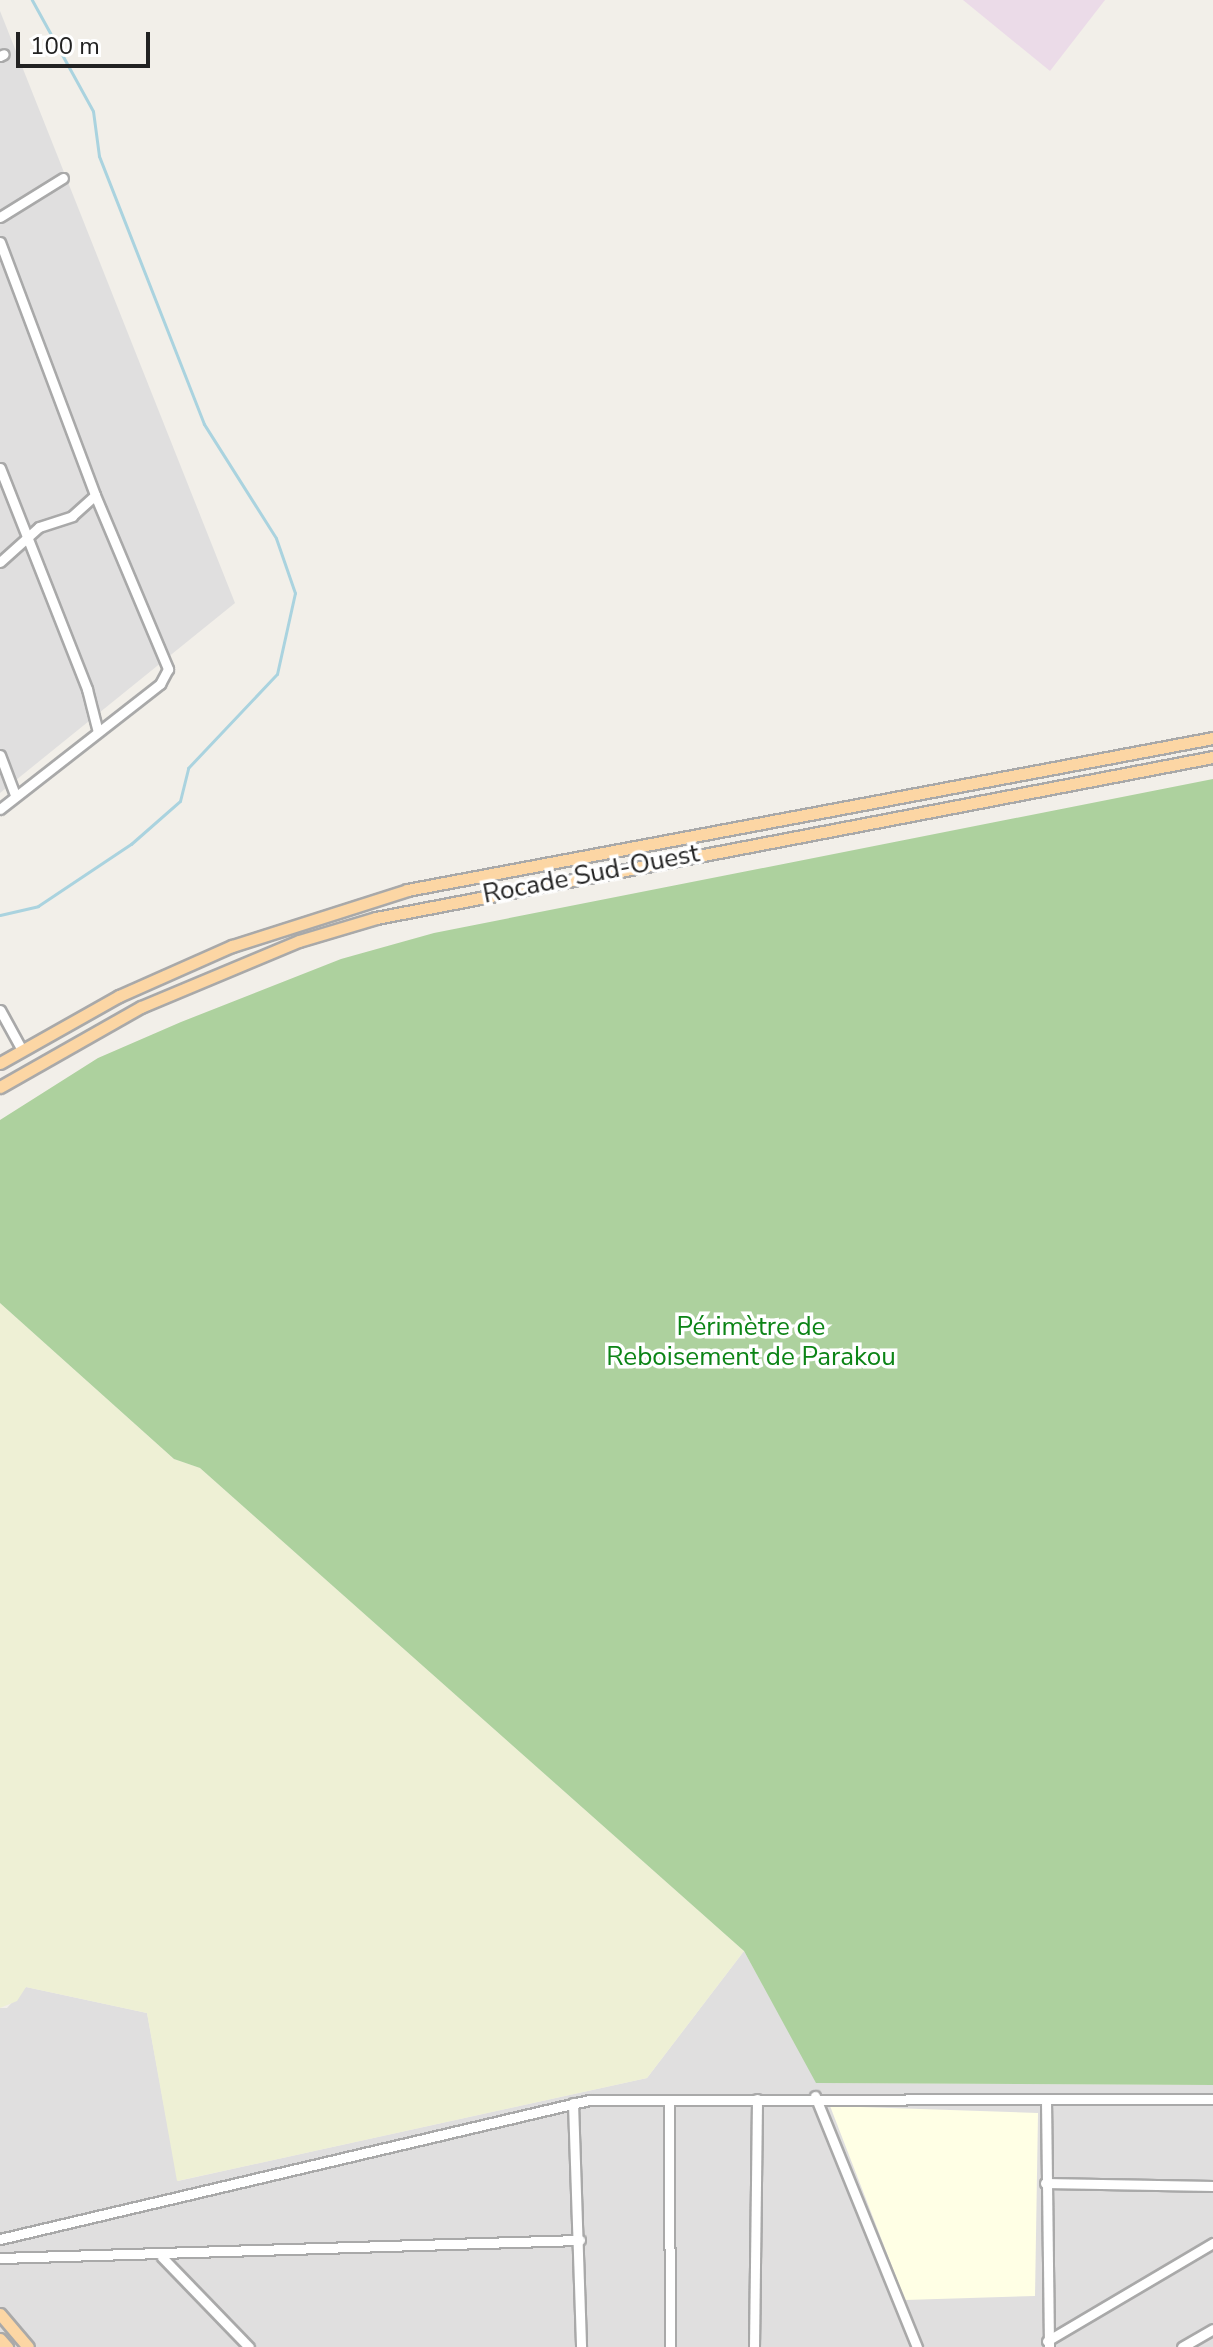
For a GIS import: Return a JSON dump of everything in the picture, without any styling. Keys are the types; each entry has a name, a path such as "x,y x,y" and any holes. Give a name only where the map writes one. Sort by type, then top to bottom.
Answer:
{"main road":[{"name":"Rocade Sud-Ouest","path":"0,1063 119,996 232,946 407,890 1213,738"},
{"name":"Rocade Sud-Ouest","path":"0,1087 100,1028 220,971 376,918 1213,757"},
{"path":"0,2314 28,2347"},
{"path":"0,2339 7,2347"}],"street":[{"path":"0,217 63,178"},
{"path":"0,242 95,495 168,669 160,684 0,809"},
{"path":"0,468 87,689 98,732"},
{"path":"0,562 39,527 72,516 95,495"},
{"path":"0,755 15,795"},
{"path":"0,1010 22,1050"},
{"path":"815,2096 917,2347"},
{"path":"0,2239 573,2103 815,2096 1213,2099"},
{"path":"754,2347 757,2099"},
{"path":"669,2100 670,2347"},
{"path":"1046,2100 1048,2344"},
{"path":"573,2103 580,2240 581,2347"},
{"path":"1045,2183 1213,2186"},
{"path":"0,2258 162,2257 332,2245 580,2240"},
{"path":"1048,2344 1213,2243"},
{"path":"162,2257 249,2347"},
{"path":"1182,2347 1213,2329"}],"shaded area":[{"path":"963,0 1105,0 1050,71"},
{"path":"0,11 235,603 0,793"},
{"path":"0,1303 174,1459 200,1468 744,1951 647,2078 177,2181 147,2013 26,1987 17,2001 0,2008"},
{"path":"744,1951 817,2083 1213,2085 1213,2347 0,2347 0,2008 7,2008 26,1987 147,2013 178,2181 647,2078"},
{"path":"830,2106 1038,2113 1035,2296 905,2300"}],"green space":[{"name":"Périmètre de Reboisement de Parakou","path":"1213,779 1213,2085 816,2083 744,1951 200,1468 174,1459 0,1303 0,1120 98,1058 341,959 434,933"}],"waterway":[{"path":"0,915 38,906 131,844 180,801 188,768 277,674 295,593 276,538 204,424 99,156 93,111 32,0"}]}
